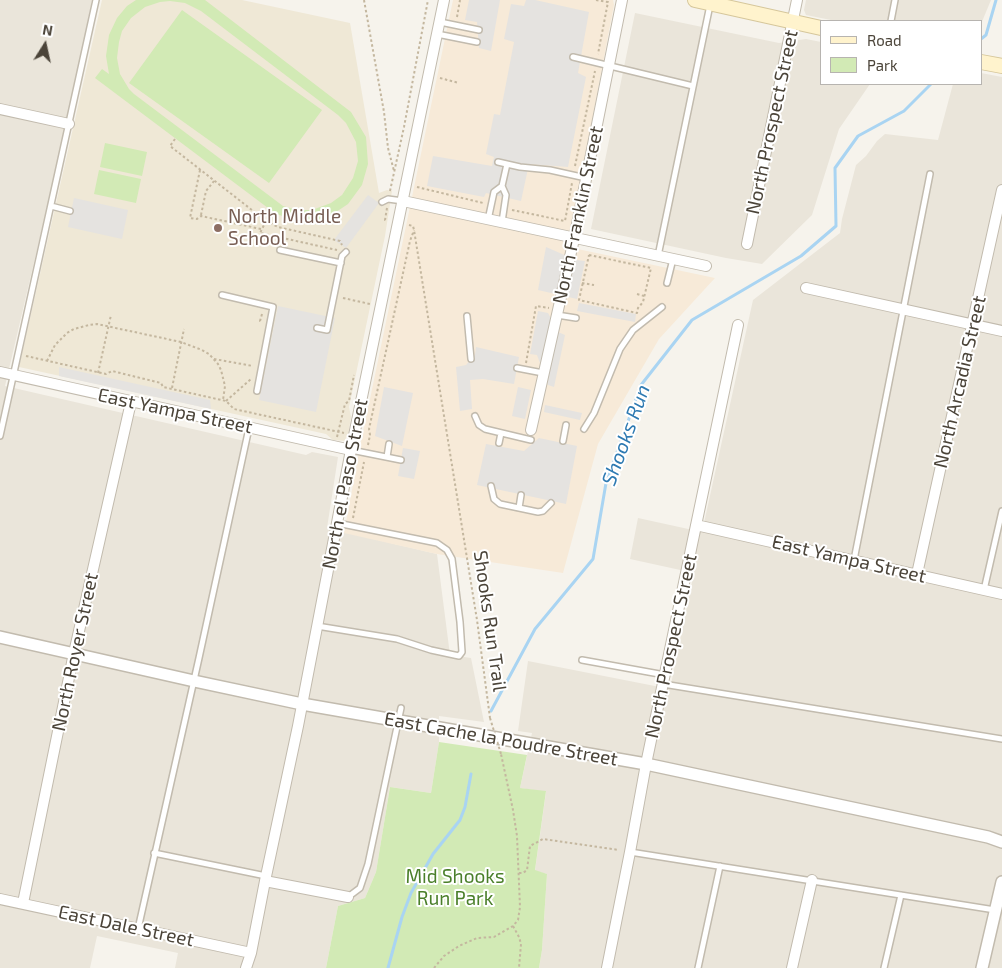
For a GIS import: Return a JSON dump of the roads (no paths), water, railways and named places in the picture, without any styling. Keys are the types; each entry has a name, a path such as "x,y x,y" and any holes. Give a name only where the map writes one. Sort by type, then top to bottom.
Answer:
{"main road":[{"path":"695,0 711,2 820,28"},
{"path":"982,62 1002,66"}],"street":[{"name":"North el Paso Street","path":"246,968 251,953 302,704 351,450 444,0"},
{"name":"North Franklin Street","path":"531,435 544,374 554,311 574,239 622,0"},
{"name":"North Prospect Street","path":"747,244 797,0"},
{"path":"0,109 70,124"},
{"name":"North Arcadia Street","path":"917,574 1002,190"},
{"path":"403,201 706,266"},
{"path":"806,288 1002,332"},
{"name":"North Prospect Street","path":"606,968 646,764 738,325"},
{"name":"East Yampa Street","path":"0,372 351,450"},
{"name":"North Royer Street","path":"23,904 74,653 131,402"},
{"name":"East Yampa Street","path":"696,525 1002,594"},
{"name":"East Cache la Poudre Street","path":"0,637 302,704 646,764 988,837 1002,842"},
{"path":"265,878 348,898"},
{"path":"792,968 812,880"},
{"path":"982,968 1002,882"},
{"name":"East Dale Street","path":"0,899 251,953"}],"lane":[{"path":"0,436 96,0"},
{"path":"891,20 896,0"},
{"path":"658,256 711,2"},
{"path":"440,22 479,30"},
{"path":"437,34 477,42"},
{"path":"573,57 693,86"},
{"path":"498,162 586,178"},
{"path":"502,223 506,195 502,186 507,164"},
{"path":"854,560 930,174"},
{"path":"488,220 494,192 502,186"},
{"path":"382,202 388,199 403,201"},
{"path":"51,206 70,211"},
{"path":"280,250 341,263"},
{"path":"317,328 327,330 341,263 346,252"},
{"path":"667,283 673,259"},
{"path":"222,295 274,307 257,391"},
{"path":"584,429 594,413 620,349 633,330 662,307"},
{"path":"554,311 576,318"},
{"path":"467,316 471,359"},
{"path":"517,368 544,374"},
{"path":"475,416 479,425 486,429 501,433 531,435"},
{"path":"563,441 566,425"},
{"path":"138,929 249,428"},
{"path":"499,443 501,433"},
{"path":"387,457 389,444"},
{"path":"351,450 401,460"},
{"path":"491,486 494,499 500,504 538,512 543,511 551,503"},
{"path":"519,508 521,495"},
{"path":"984,590 1002,511"},
{"path":"317,626 396,639 430,650 458,656 462,652 452,560 447,550 437,543 337,523"},
{"path":"582,660 664,680 1002,739"},
{"path":"348,898 360,888 368,864 401,708"},
{"path":"630,852 996,910"},
{"path":"154,853 265,878"},
{"path":"698,968 720,866"},
{"path":"884,968 901,895"}],"waterway":[{"name":"Shooks Run","path":"982,38 986,35 996,0"},
{"name":"Shooks Run","path":"491,711 535,629 593,559 606,483 641,385 692,320 801,256 836,226 835,168 858,136 904,111 930,85"},
{"name":"Shooks Run","path":"388,968 402,917 411,893 433,854 460,820 465,807 471,774"}],"place":[{"name":"North Middle School","path":"218,228"}],"park label":[{"name":"Mid Shooks Run Park","path":"455,888"}]}
